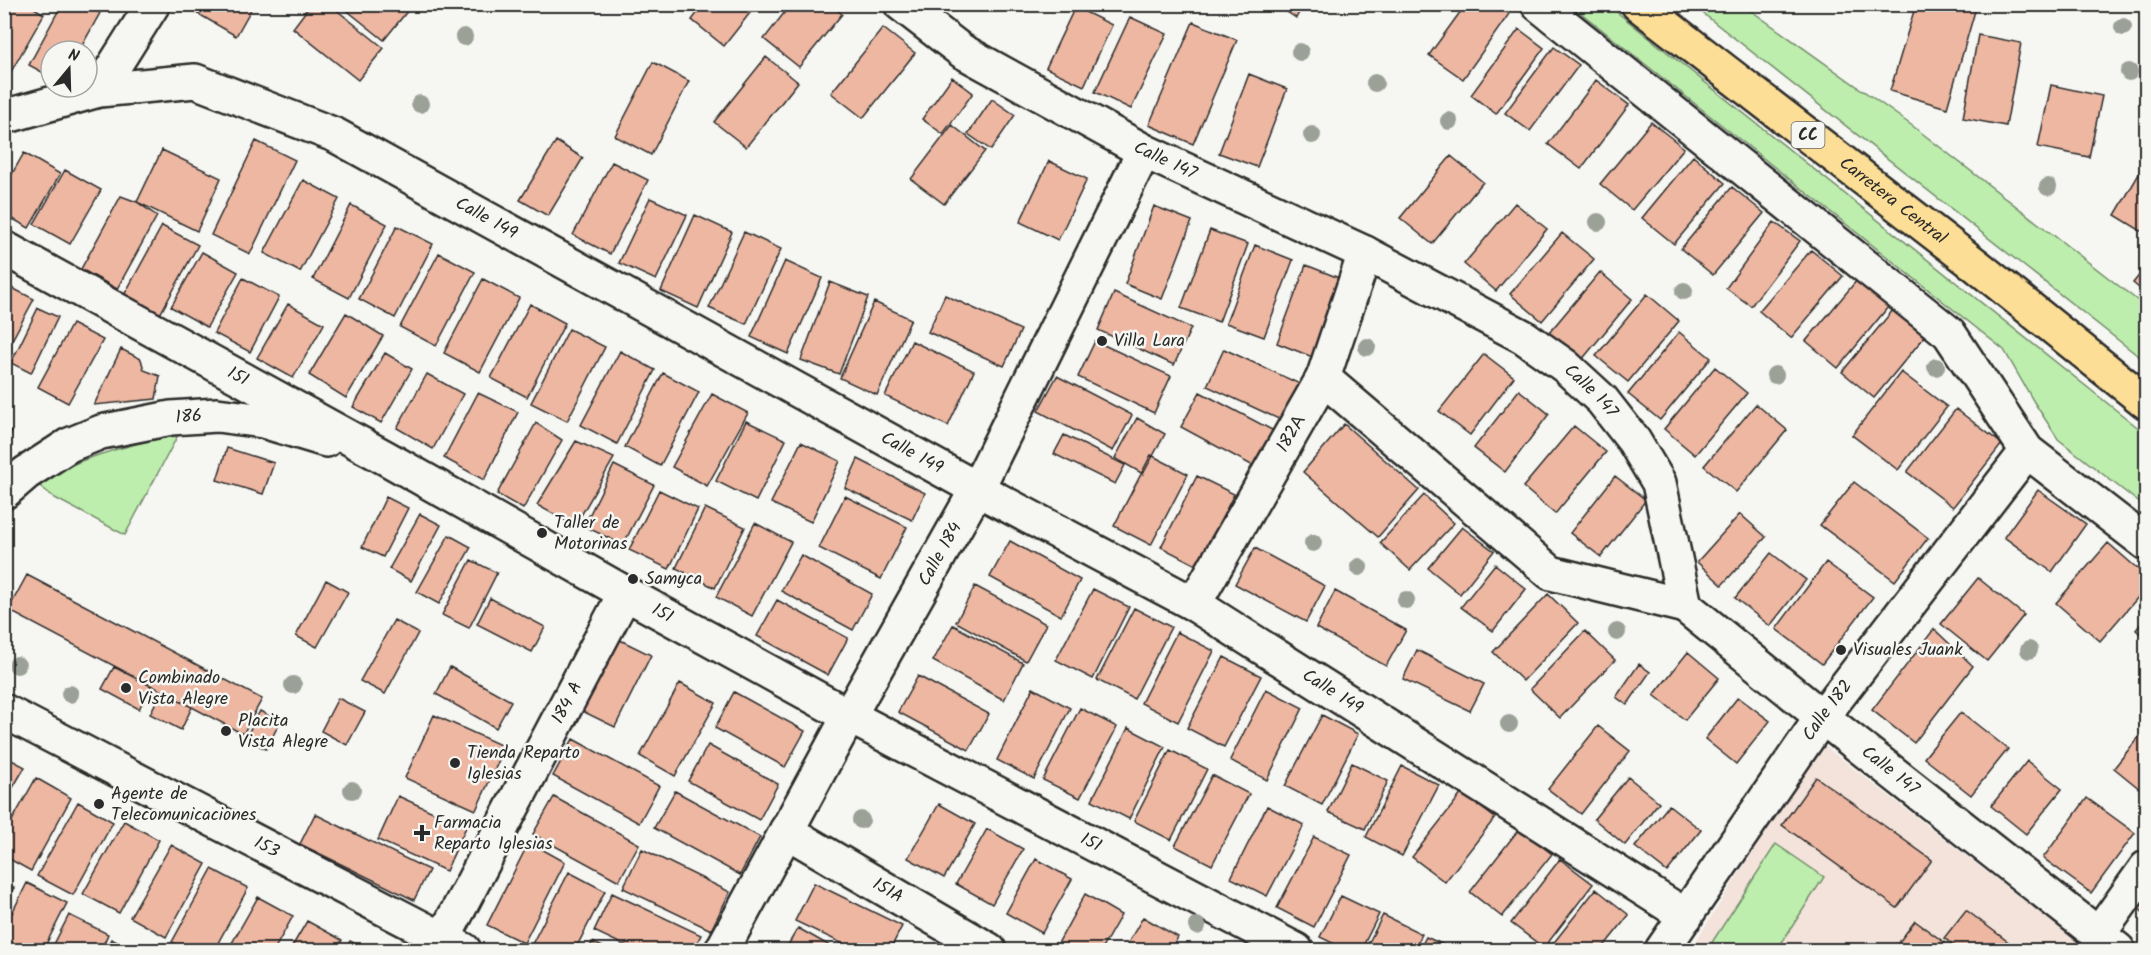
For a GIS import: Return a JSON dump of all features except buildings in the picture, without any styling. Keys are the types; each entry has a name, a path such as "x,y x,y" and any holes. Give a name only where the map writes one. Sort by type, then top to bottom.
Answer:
{"main road":[{"name":"Carretera Central","path":"1638,4 1977,266 2146,402"}],"street":[{"path":"99,90 153,4"},
{"name":"Calle 147","path":"901,4 962,51 1144,151 1365,253 1524,337 1564,366 1602,400 1634,441 1659,483 1685,606 2108,943"},
{"path":"1538,4 1949,333 2027,451 2146,543"},
{"name":"Calle 149","path":"99,90 195,81 335,135 976,489 1194,604 1686,916"},
{"name":"Calle 149","path":"4,117 67,99"},
{"name":"Calle 184","path":"722,951 849,716 976,489 1144,151"},
{"name":"151","path":"4,248 849,716 1296,951"},
{"name":"182А","path":"1194,604 1323,378 1365,253"},
{"path":"1323,378 1551,573 1685,606"},
{"name":"186","path":"4,492 26,473 69,445 101,432 171,418 217,415 263,422 386,458"},
{"name":"Calle 182","path":"1662,951 1822,717 2027,451"},
{"name":"184 A","path":"453,945 625,593"},
{"name":"153","path":"4,711 453,945"},
{"name":"151A","path":"786,831 989,951"},
{"path":"2108,943 2146,868"}],"shaded area":[{"path":"1822,744 2088,950 1690,950"}],"green space":[{"path":"1571,5 1608,5 2146,434 2146,508 2058,439 2004,350"},
{"path":"1703,5 1743,5 1914,127 2146,307 2146,362 1705,15 1701,11"},
{"path":"178,435 125,535 55,498 35,482 52,473 105,453"},
{"path":"1776,844 1824,877 1777,950 1707,950"}],"place":[{"name":"Villa Lara","path":"1102,341"},
{"name":"Taller de Motorinas","path":"542,533"},
{"name":"Samyca","path":"633,579"},
{"name":"Visuales Juank","path":"1841,650"},
{"name":"Combinado Vista Alegre","path":"126,688"},
{"name":"Placita Vista Alegre","path":"226,731"},
{"name":"Tienda Reparto Iglesias","path":"455,763"},
{"name":"Agente de Telecomunicaciones","path":"99,804"},
{"name":"Farmacia Reparto Iglesias","path":"422,833"}]}
